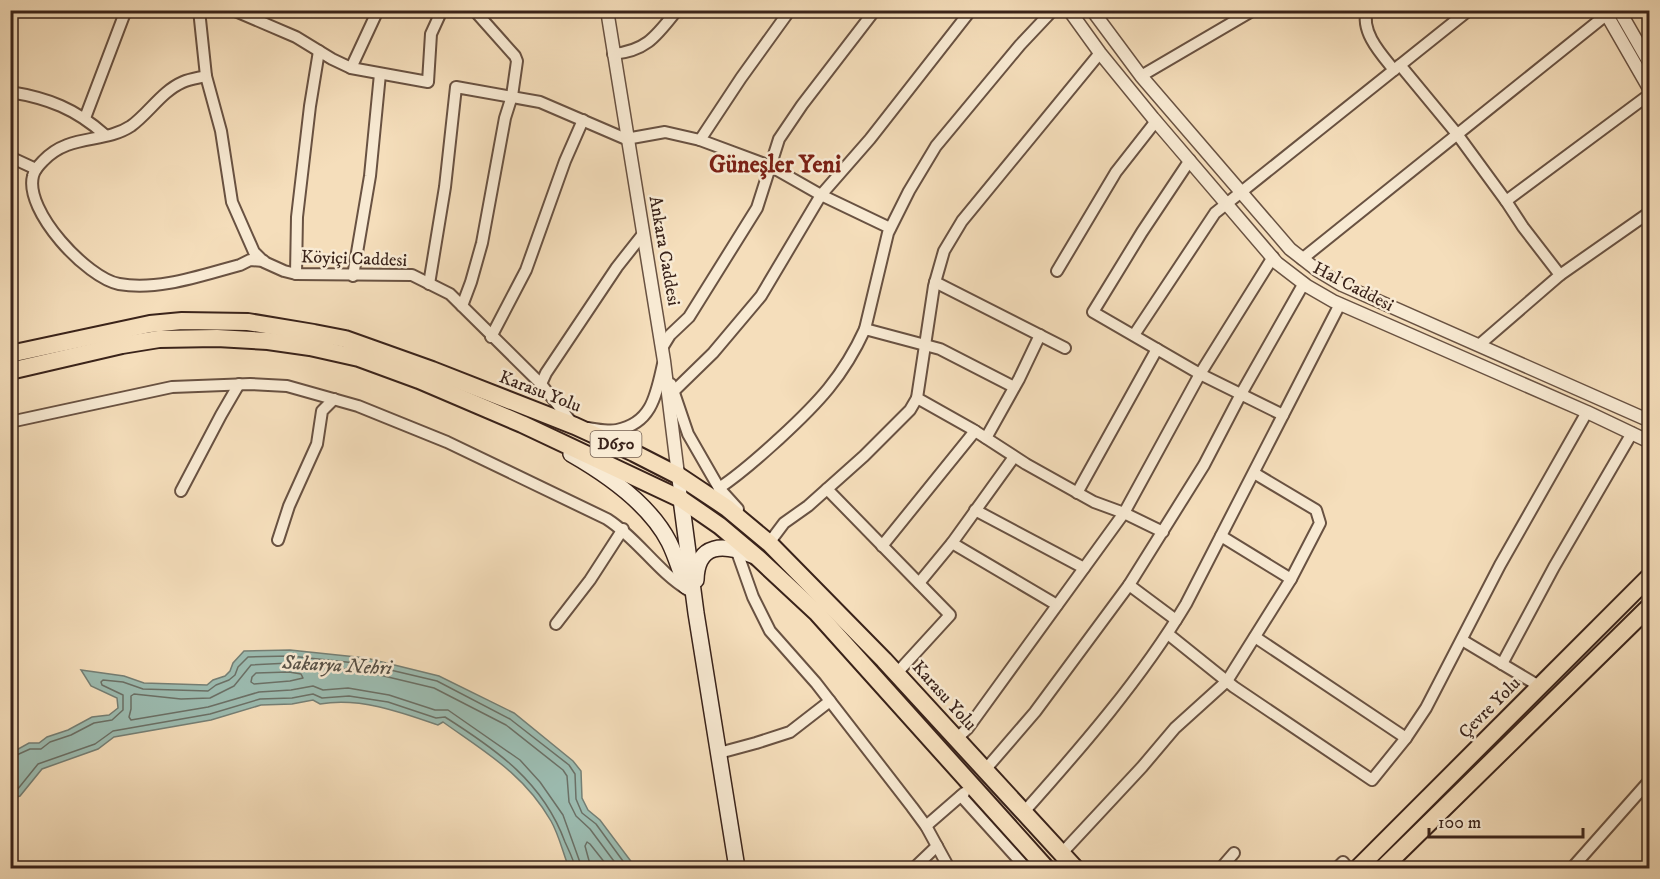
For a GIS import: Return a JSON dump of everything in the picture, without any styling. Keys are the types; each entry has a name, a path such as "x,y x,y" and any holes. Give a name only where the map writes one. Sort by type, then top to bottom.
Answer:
{"highway":[{"name":"Karasu Yolu","path":"10,354 150,324 182,321 248,322 345,339 575,426 634,453 679,476 727,508 769,543 896,674 1075,868"},
{"name":"Karasu Yolu","path":"10,371 159,339 217,338 268,341 310,347 359,358 419,380 522,424 681,499 720,526 817,613 966,792 1047,868"},
{"name":"Çevre Yolu","path":"1358,868 1650,576"},
{"path":"1383,868 1650,606"}],"main road":[{"path":"522,424 610,478 651,518 668,539 696,613"},
{"path":"681,499 696,613 737,868"},
{"path":"696,613 697,572 699,561 705,553 726,547 758,558"}],"street":[{"path":"85,118 126,10"},
{"path":"200,10 206,76 221,131 232,202 254,252 264,262"},
{"path":"233,10 296,37 351,68 428,82 431,34 442,10"},
{"path":"351,68 378,10"},
{"path":"613,54 631,52 641,47 658,33 677,10"},
{"path":"700,140 790,10"},
{"path":"662,348 670,335 689,317 757,208 779,139 802,105 875,10"},
{"path":"674,391 713,353 761,296 821,195 870,139 971,10"},
{"path":"719,488 742,473 810,410 834,384 852,356 864,329 890,228 909,191 936,146 1020,45 1053,10"},
{"name":"Hal Caddesi","path":"1069,10 1100,53 1226,204 1273,257 1304,283 1340,303 1650,442"},
{"name":"Hal Caddesi","path":"1092,10 1141,76 1290,249 1302,259 1342,285 1650,421"},
{"path":"1367,10 1365,15 1374,45 1457,134 1560,275"},
{"path":"1134,335 1215,213 1469,10"},
{"path":"1619,10 1645,46 1650,64"},
{"path":"462,306 482,243 517,61 475,11"},
{"path":"1141,76 1252,11"},
{"path":"1302,259 1605,13 1650,90"},
{"name":"Ankara Caddesi","path":"610,14 613,54 626,139 664,361 681,499"},
{"path":"296,274 297,217 319,51"},
{"path":"664,361 688,434 719,488 769,543 784,523 827,489 910,410 917,398 935,282 944,251 962,221 1100,53"},
{"path":"353,276 370,176 380,74"},
{"path":"206,76 183,82 166,94 132,126 121,131 69,143 44,159 33,175 33,186 39,210 57,238 90,269 117,284 156,285 240,265 250,260 264,262"},
{"path":"429,284 445,187 456,87 540,102 626,139 665,132 700,140 770,166 821,195 890,228"},
{"path":"10,92 61,104 85,118 105,135"},
{"path":"1506,201 1650,94"},
{"path":"491,337 526,270 565,161 583,120"},
{"path":"1057,271 1116,172 1156,121"},
{"path":"10,157 36,170"},
{"path":"1190,160 1093,312 1200,374 1283,416"},
{"path":"1479,345 1560,275 1650,213"},
{"path":"541,384 617,267 643,234"},
{"path":"956,739 968,728 1124,513 1200,374 1273,257"},
{"name":"Köyiçi Caddesi","path":"264,262 296,274 412,276 450,294 541,384 575,426"},
{"path":"935,282 1065,348"},
{"path":"985,770 1035,712 1128,585 1163,532 1204,465 1304,283"},
{"path":"1023,813 1060,772 1168,634 1254,474 1340,303"},
{"path":"864,329 940,349 1014,387"},
{"path":"986,438 1040,335"},
{"path":"1077,493 1157,349"},
{"path":"575,426 615,430 640,421 654,400 664,361"},
{"path":"181,491 239,384"},
{"path":"10,422 172,387 239,384 287,386 358,406 447,442 608,519 623,529 670,578 688,590"},
{"path":"917,398 1077,493 1163,532"},
{"path":"278,540 289,506 316,444 322,411 334,399"},
{"path":"1168,634 1227,681 1372,780 1406,738 1426,708 1500,565 1587,412"},
{"path":"882,546 975,431"},
{"path":"1502,664 1554,567 1632,433"},
{"path":"919,583 952,543 1014,457"},
{"path":"1061,854 1175,728 1227,681 1291,579 1320,523 1316,510 1254,474"},
{"path":"827,489 950,615 896,674"},
{"path":"975,510 1084,568"},
{"path":"556,624 590,580 623,529"},
{"path":"1221,536 1291,579"},
{"path":"952,543 1057,605"},
{"path":"736,549 744,573 770,631 830,701 926,826 949,868"},
{"path":"1128,585 1176,620"},
{"path":"1255,637 1406,738"},
{"path":"1462,640 1539,686"},
{"path":"719,753 790,732 830,701"},
{"path":"1578,866 1605,829 1649,781"},
{"path":"926,826 966,792 1026,868"},
{"path":"914,868 938,846"},
{"path":"1221,868 1234,853"},
{"path":"1337,868 1343,862 1348,868"}],"water":[{"name":"Sakarya Nehri","path":"290,650 366,658 439,676 514,713 573,761 581,771 582,798 588,810 600,820 636,868 569,868 559,838 540,804 516,777 489,754 443,722 438,725 380,707 350,702 320,704 313,700 292,704 261,705 211,720 114,737 98,749 42,769 20,796 11,799 11,753 29,743 39,743 47,737 68,730 92,717 109,715 118,708 117,698 91,686 81,670 124,676 144,683 207,685 225,676 244,651"}],"district":[{"name":"Güneşler Yeni","path":"775,165"}]}
